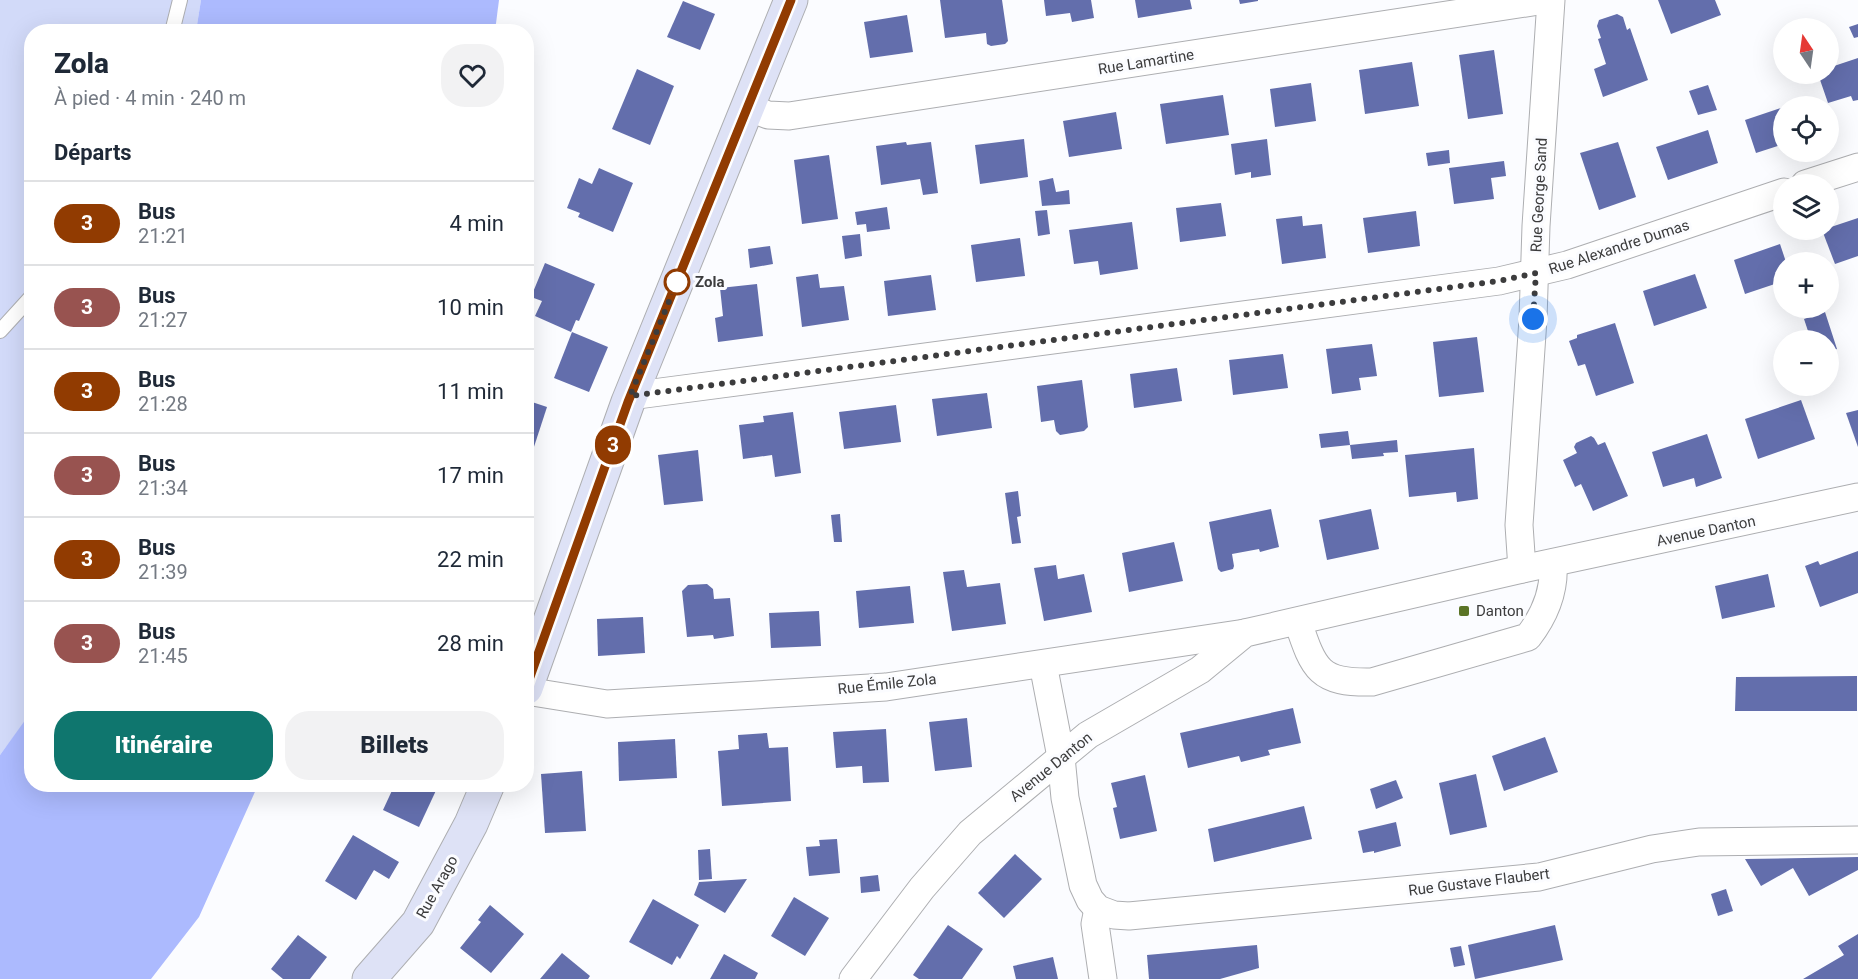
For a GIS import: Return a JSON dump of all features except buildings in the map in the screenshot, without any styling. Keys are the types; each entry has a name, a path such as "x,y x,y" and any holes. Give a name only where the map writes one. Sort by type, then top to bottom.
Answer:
{"main road":[{"path":"534,666 630,396 791,0"},
{"name":"Rue Arago","path":"369,979 418,923 471,824 485,792"}],"street":[{"name":"Rue Lamartine","path":"747,108 768,115 789,116 1545,0"},
{"name":"Rue George Sand","path":"1522,569 1519,525 1551,0"},
{"path":"1836,174 1858,167"},
{"name":"Rue Alexandre Dumas","path":"630,396 1488,283 1567,265 1773,196"},
{"name":"Avenue Danton","path":"853,979 922,888 970,833 1088,735 1200,670 1245,633 1522,569 1858,497"},
{"path":"1298,622 1309,655 1318,669 1332,678 1351,682 1372,682 1528,637 1552,592 1553,563"},
{"name":"Rue Émile Zola","path":"534,690 607,704 886,687 1245,633"},
{"path":"1043,664 1061,757 1065,798 1083,885 1090,900 1098,909 1095,924 1103,979"},
{"name":"Rue Gustave Flaubert","path":"1098,909 1114,915 1129,916 1539,877 1652,849 1699,842 1858,840"}],"lane":[{"path":"174,24 180,0"},
{"path":"0,331 24,305"}],"shaded area":[{"path":"0,0 201,0 197,24 24,24 24,723 0,755"},
{"path":"201,0 499,0 496,24 197,24"},
{"path":"24,722 24,792 255,792 199,917 151,979 0,979 0,755"}],"bus line":[{"name":"3","path":"534,666 628,402 791,0"}],"place":[{"name":"Zola","path":"677,282"},
{"name":"Danton","path":"1464,611"}],"route":[{"path":"677,282 630,396 1499,281 1536,273 1533,319"}]}
